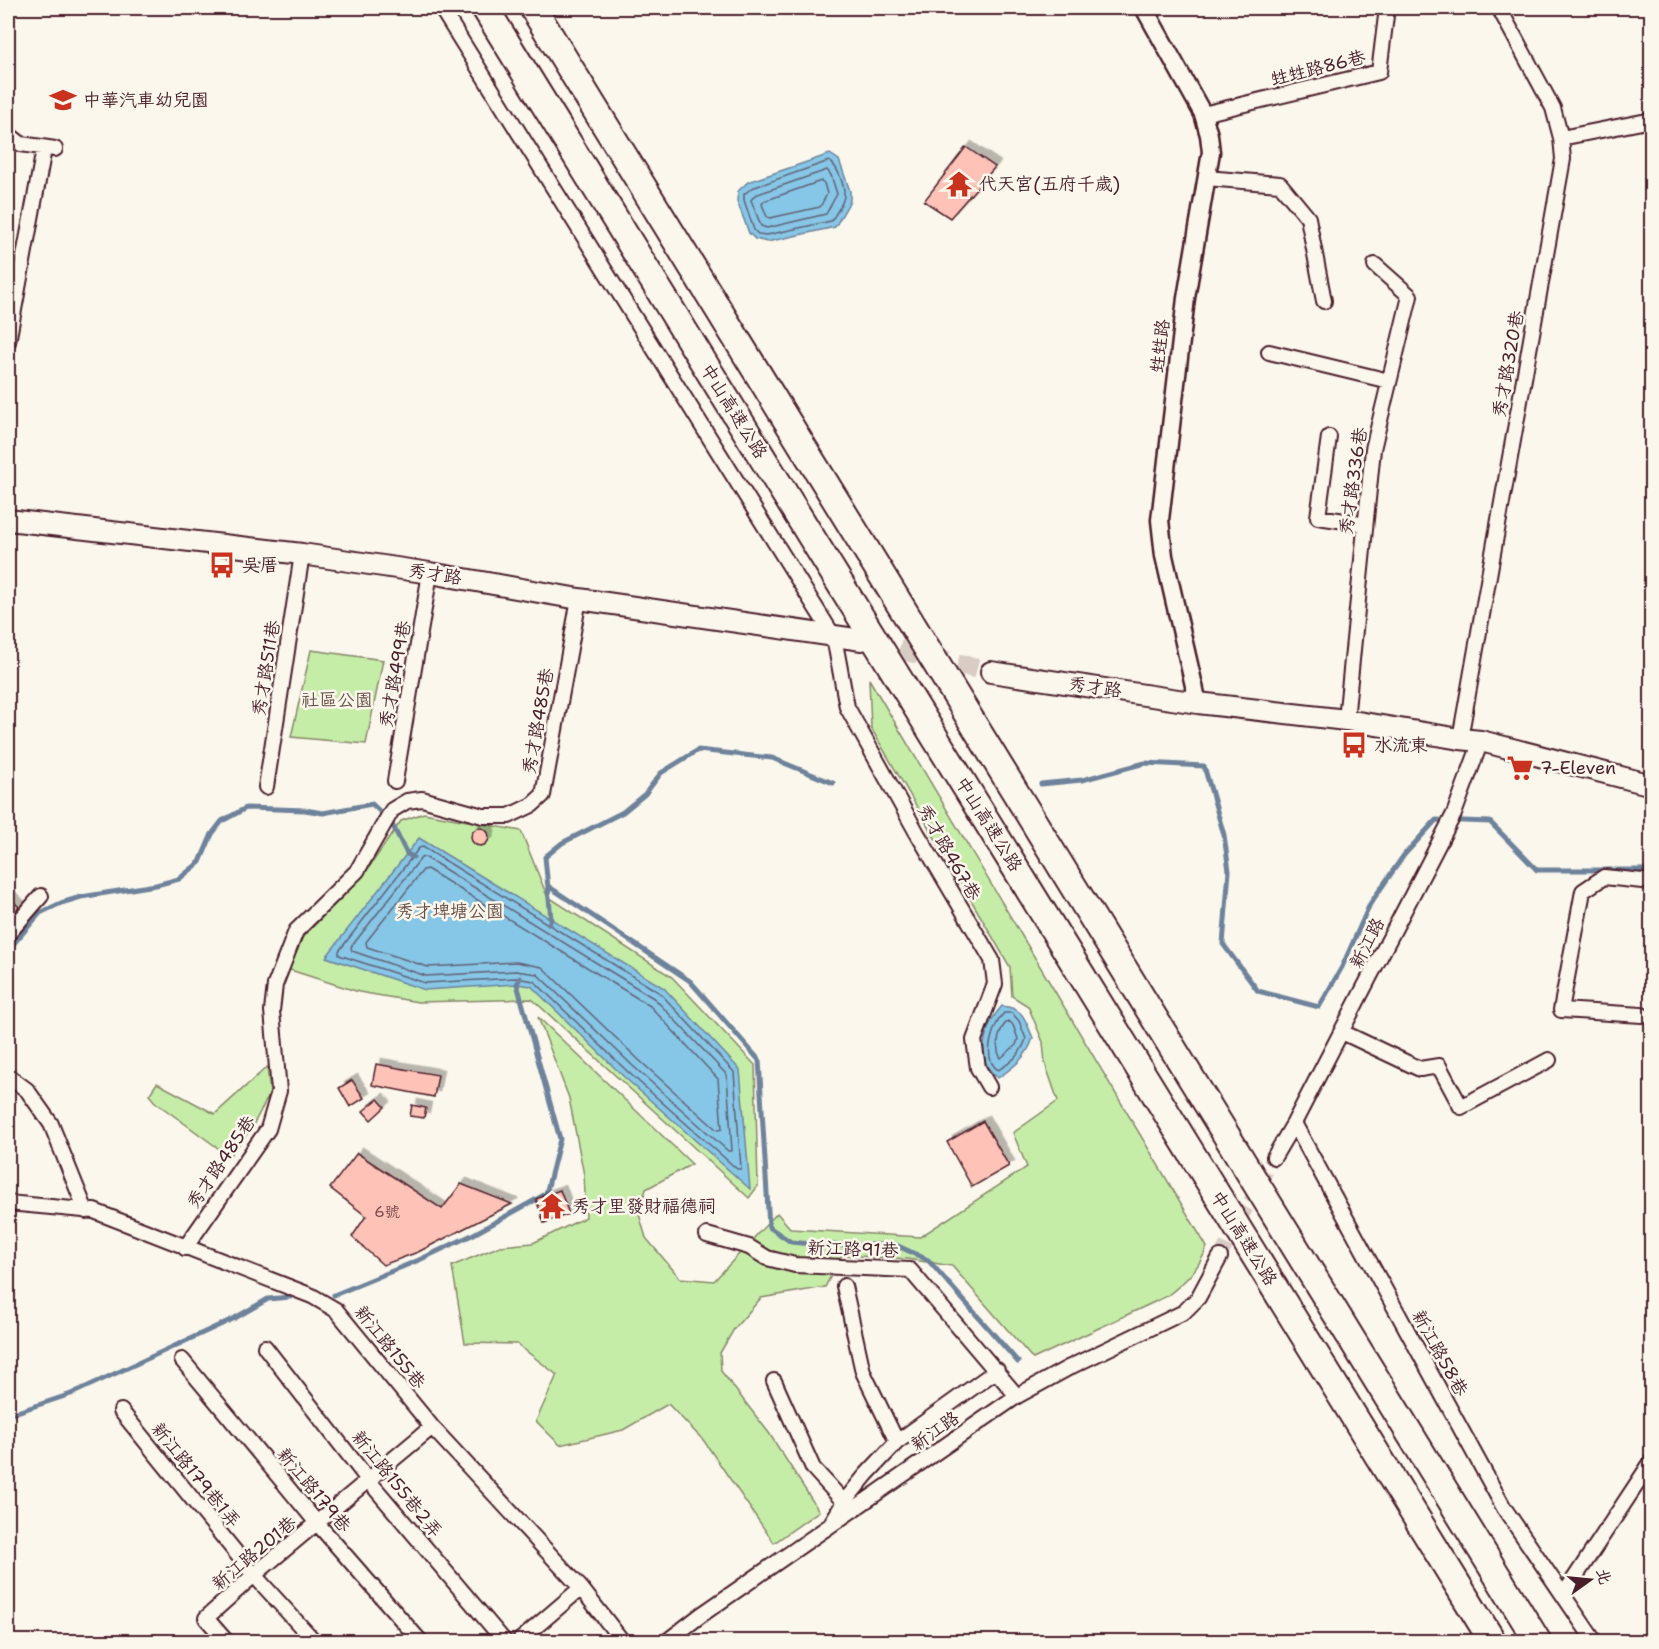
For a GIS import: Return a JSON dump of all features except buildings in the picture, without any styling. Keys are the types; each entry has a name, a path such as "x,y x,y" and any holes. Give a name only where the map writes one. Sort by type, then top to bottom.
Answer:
{"highway":[{"name":"中山高速公路","path":"485,8 1493,1641"},
{"path":"533,8 1540,1641"}],"main road":[{"name":"秀才路","path":"8,520 302,554 862,640"},
{"name":"秀才路","path":"991,672 1198,703 1346,720 1460,740 1481,741 1652,785"}],"street":[{"path":"441,8 834,637"},
{"name":"甡甡路","path":"1144,8 1203,114 1211,152 1185,298 1160,520 1164,556 1198,703"},
{"name":"甡甡路86巷","path":"1203,114 1379,72 1387,8"},
{"name":"秀才路320巷","path":"1460,740 1563,159 1561,138 1553,108 1499,8"},
{"path":"1561,138 1652,120"},
{"path":"8,134 21,144 49,149 8,342"},
{"path":"1206,178 1280,184 1308,218 1324,301"},
{"name":"秀才路336巷","path":"1346,720 1373,449 1410,296 1375,265"},
{"path":"1269,352 1389,381"},
{"path":"1329,437 1318,517 1365,524"},
{"name":"秀才路511巷","path":"266,787 302,554"},
{"name":"秀才路499巷","path":"395,781 430,573"},
{"name":"秀才路485巷","path":"185,1248 268,1129 279,1091 272,1011 274,985 296,931 357,872 392,810 407,801 422,799 483,816 509,816 532,806 543,795 579,598"},
{"name":"秀才路467巷","path":"834,637 847,707 916,833 992,960 995,984 974,1040 978,1068 989,1087"},
{"name":"新江路","path":"1274,1157 1342,1032 1454,814 1481,741"},
{"path":"1642,1015 1561,1010 1583,891 1604,877 1652,882"},
{"path":"8,934 41,896"},
{"path":"1342,1032 1420,1069 1439,1066 1461,1107 1549,1060"},
{"path":"8,1076 27,1090 51,1124 86,1210"},
{"name":"新江路58巷","path":"1294,1123 1504,1508 1595,1641"},
{"name":"新江路155巷","path":"8,1203 94,1211 312,1296 336,1310 432,1427 581,1588 623,1641"},
{"name":"新江路91巷","path":"707,1235 749,1247 767,1258 795,1265 910,1270 1017,1396"},
{"name":"新江路","path":"666,1641 1017,1396 1070,1367 1184,1312 1198,1298 1220,1257"},
{"path":"844,1286 863,1372 897,1442"},
{"name":"新江路155巷2弄","path":"265,1347 369,1481 505,1641"},
{"name":"新江路179巷","path":"182,1360 317,1524 421,1641"},
{"path":"829,1527 866,1475 897,1442 997,1370"},
{"path":"774,1381 813,1468 844,1503"},
{"name":"新江路179巷1弄","path":"121,1412 254,1575 315,1641"},
{"name":"新江路201巷","path":"227,1641 206,1618 254,1575 432,1427"},
{"path":"1564,1594 1652,1461"},
{"path":"518,1641 581,1588"}],"green space":[{"name":"社區公園","path":"311,650 383,660 366,744 291,737"},
{"path":"869,679 1207,1247 1191,1274 1167,1296 1033,1359 952,1266 907,1259 842,1255 825,1287 761,1298 734,1329 720,1353 721,1371 769,1433 819,1511 774,1543 704,1441 668,1404 623,1430 560,1445 536,1421 557,1375 517,1344 465,1343 452,1266 500,1246 533,1243 586,1217 584,1175 569,1098 538,1017 692,1164 646,1189 639,1214 646,1238 680,1278 714,1281 777,1213 791,1229 920,1237 1027,1167 1013,1133 1058,1101 1045,1063 1043,1042 1028,1006 1012,996 1010,967 871,728"},
{"name":"秀才埤塘公園","path":"424,813 521,831 547,896 672,977 755,1065 758,1186 749,1198 532,999 418,1002 359,992 287,969 298,942 363,876 401,821"},
{"path":"267,1067 270,1093 251,1129 229,1156 155,1102 149,1095 157,1083 215,1114"}],"water":[{"path":"830,154 839,160 850,191 850,201 835,227 767,242 755,239 749,233 737,201 738,191 748,182"},
{"name":"秀才埤塘公園","path":"419,838 664,988 740,1070 750,1189 623,1076 531,986 517,984 425,990 326,957"},
{"path":"1002,1006 1015,1009 1023,1016 1033,1038 1019,1061 998,1078 990,1071 986,1062 984,1042 991,1023"}],"waterway":[{"path":"549,924 551,919 545,857 562,843 623,812 645,794 661,773 698,750 772,758 833,783"},
{"path":"1041,784 1082,780 1145,763 1204,766 1224,835 1229,871 1223,944 1258,991 1319,1007 1342,967 1370,904 1404,855 1436,820 1490,822 1537,870 1652,870"},
{"path":"8,950 40,913 61,903 81,897 179,879 200,862 212,834 222,821 246,808 305,810 323,813 372,804 391,822 407,854 413,857"},
{"path":"548,886 690,981 759,1060 769,1227 791,1242 821,1245 896,1245 928,1260 1018,1362"},
{"path":"334,1295 472,1235 546,1194 560,1139 517,984 520,978"},
{"path":"8,1415 71,1394 235,1318 268,1299 290,1297"}],"tunnel":[{"path":"870,642 991,672"},
{"path":"1220,1257 1274,1157"}],"place":[{"name":"中華汽車幼兒園","path":"63,100"},
{"name":"代天宮(五府千歲)","path":"959,184"},
{"name":"吳厝","path":"222,565"},
{"name":"水流東","path":"1354,745"},
{"name":"7-Eleven","path":"1520,768"},
{"name":"秀才里發財福德祠","path":"552,1206"}]}
